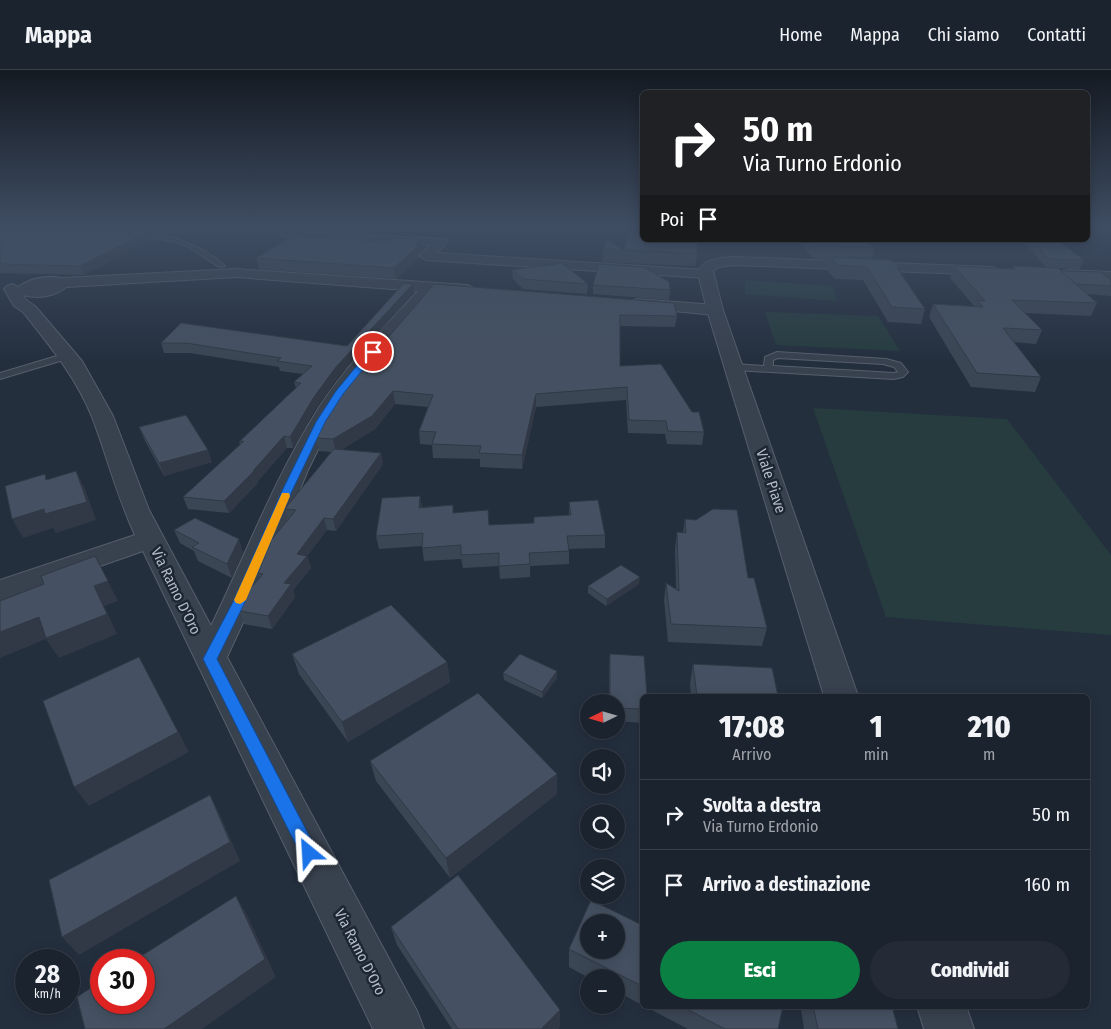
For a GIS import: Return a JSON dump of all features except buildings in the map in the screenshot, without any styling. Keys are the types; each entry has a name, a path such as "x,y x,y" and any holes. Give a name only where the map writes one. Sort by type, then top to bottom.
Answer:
{"street":[{"name":"Viale Piave","path":"713,271 715,310 840,694"},
{"path":"933,271 1006,272"},
{"path":"20,291 55,288 60,284 236,273 482,291"},
{"path":"1054,274 1111,276"},
{"path":"210,659 239,602 287,491 328,409 383,340 430,287"},
{"name":"Via Ramo D'Oro","path":"20,291 75,365 102,416 136,510 399,1029"},
{"path":"620,302 715,310"},
{"path":"0,591 151,539"},
{"path":"942,1009 949,1029"}],"lane":[{"path":"200,275 209,271"},
{"path":"231,271 236,273"},
{"path":"734,367 769,369 894,376 900,375 903,372 902,368 895,363 883,361 777,355 768,359 769,369"},
{"path":"0,376 67,356"}],"green space":[{"path":"745,280 833,286 837,301 745,294"},
{"path":"765,312 878,316 900,351 776,345"},
{"path":"813,408 1007,419 1111,555 1111,635 886,617"}],"slow traffic":[{"path":"240,600 285,496"}],"route":[{"path":"309,853 210,659 239,602 287,491 321,422 339,393 373,352"}]}
